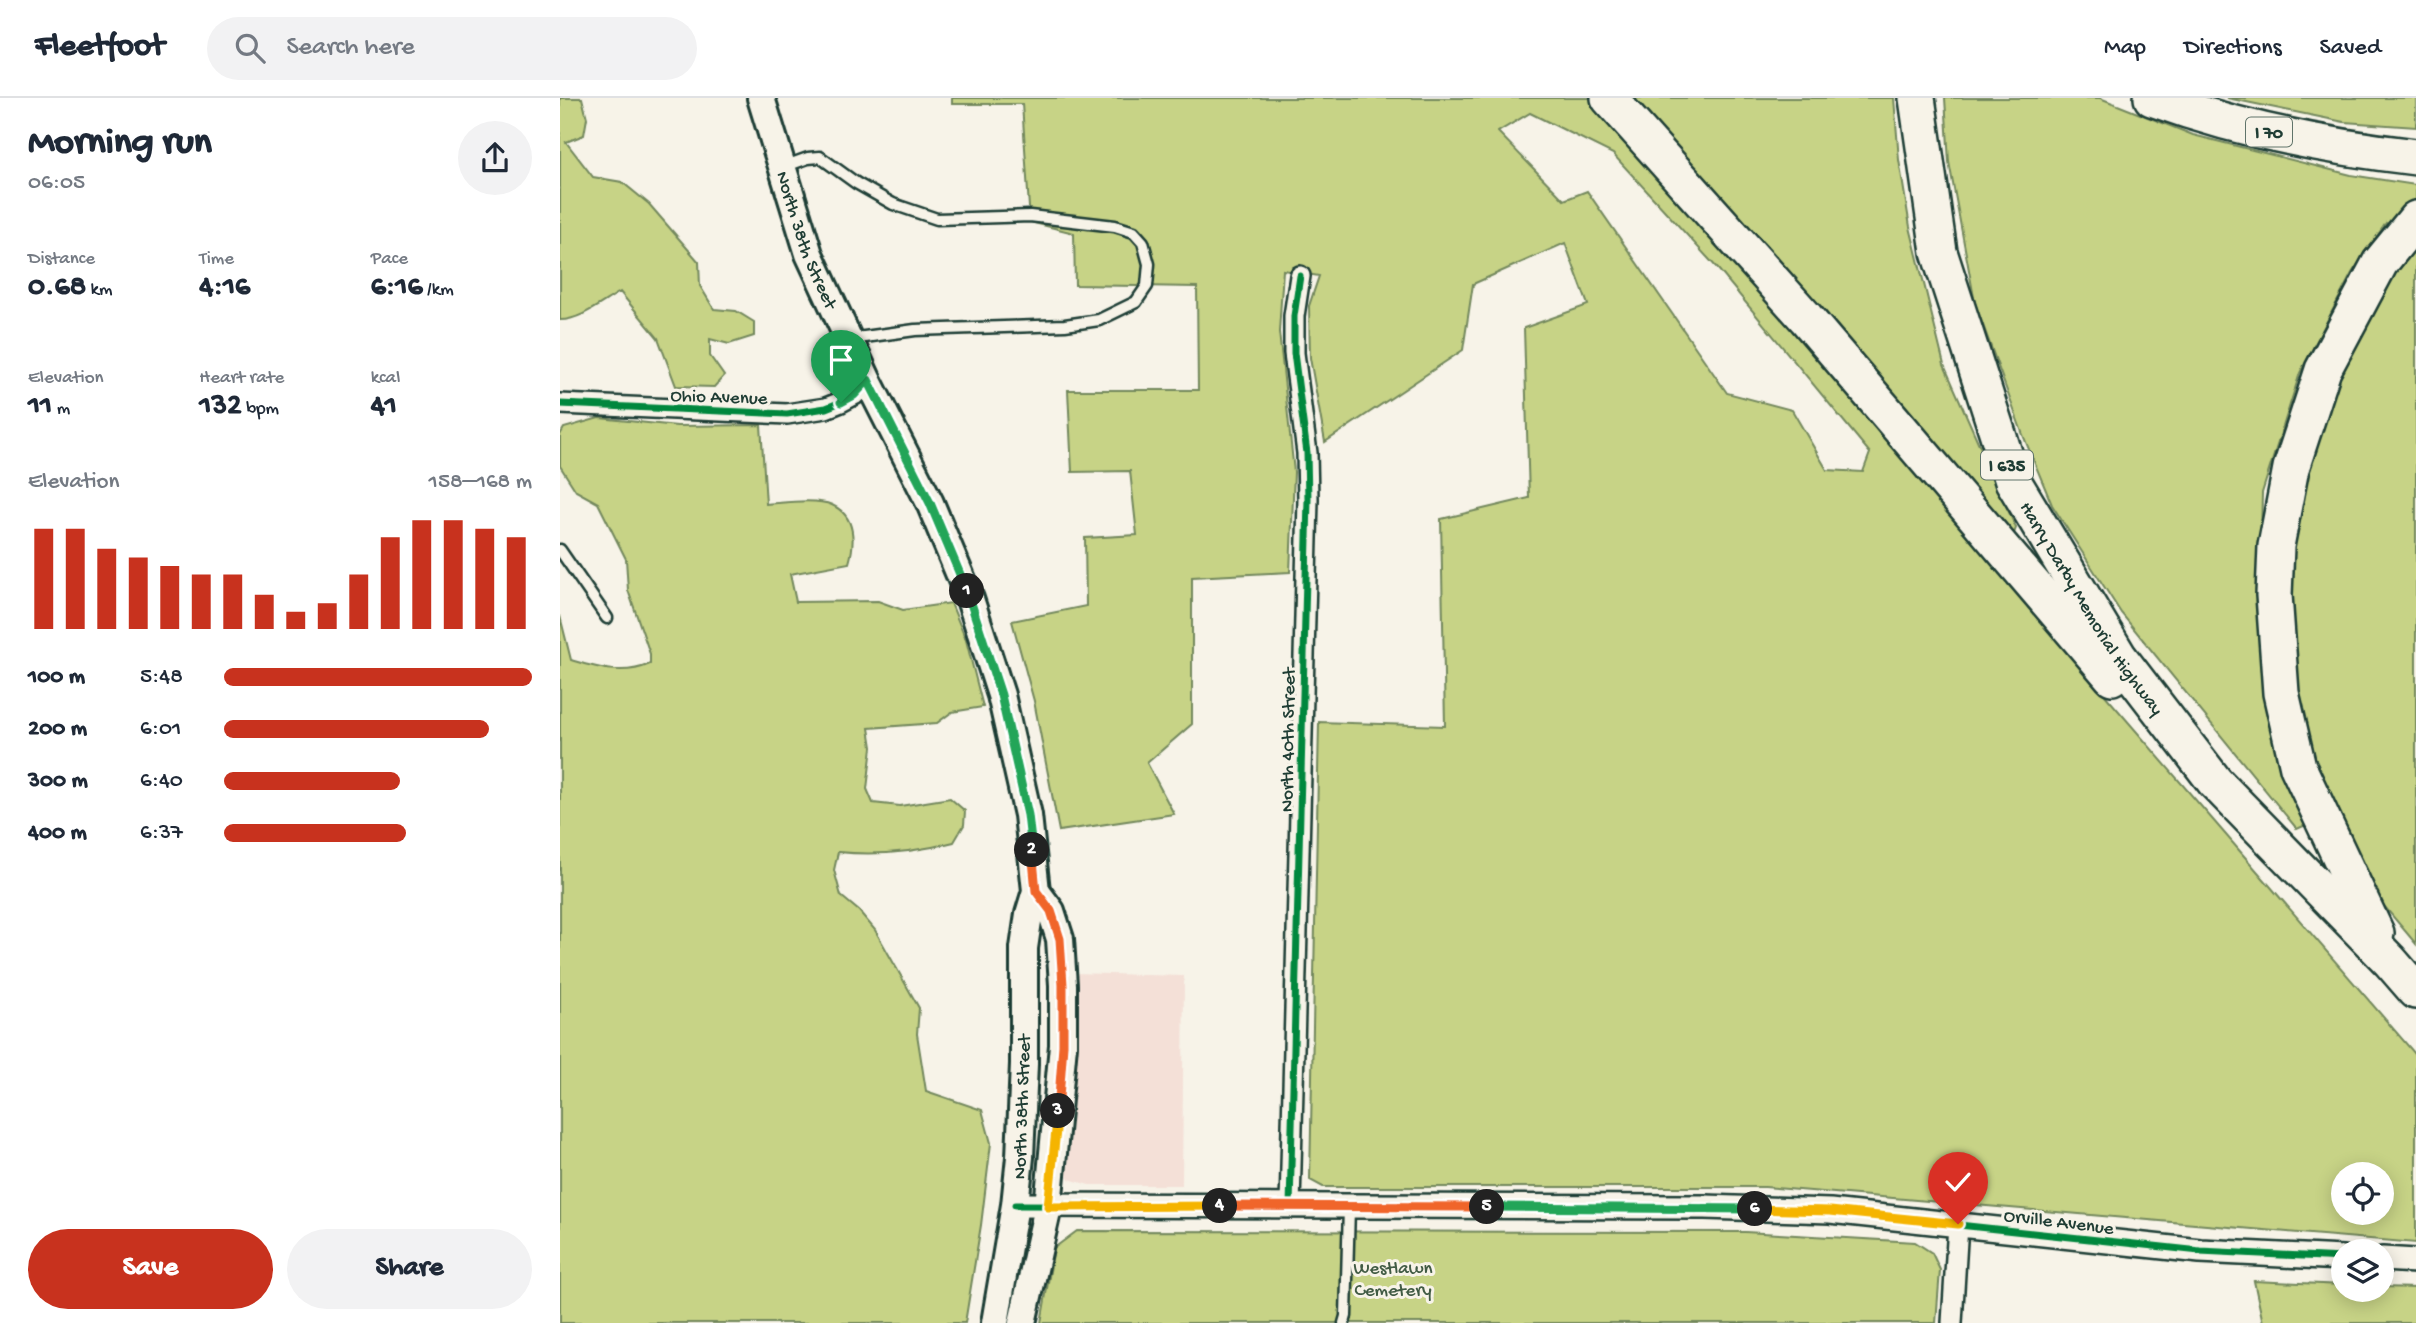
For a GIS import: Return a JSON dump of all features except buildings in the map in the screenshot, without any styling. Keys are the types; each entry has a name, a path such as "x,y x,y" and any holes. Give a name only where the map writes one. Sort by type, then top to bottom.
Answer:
{"highway":[{"path":"1609,98 1815,328 2102,667 2215,782"},
{"name":"Harry Darby Memorial Highway","path":"1917,98 1939,252 2012,481 2119,657 2215,782 2416,991"},
{"name":"I 70","path":"2152,98 2256,129 2319,143 2402,156"},
{"path":"2390,961 2298,768 2281,692 2274,595 2276,546 2291,468 2323,370 2380,263 2416,219"}],"main road":[{"name":"North 38th Street","path":"761,98 809,254 930,503 970,599 1001,695 1028,815 1036,891 1029,914 1024,948 1024,1064 1016,1205 995,1323"},
{"name":"North 38th Street","path":"1022,1323 1048,1207 1062,1059 1063,985 1060,939 1051,911 1036,891"}],"street":[{"name":"North 40th Street","path":"1290,1206 1308,499 1307,453 1294,353 1294,316 1300,276"},
{"name":"Ohio Avenue","path":"560,404 787,414 826,408 841,402 854,395 868,380"},
{"name":"Orville Avenue","path":"1016,1205 1719,1207 1830,1211 2200,1251 2331,1257"},
{"path":"1952,1323 1958,1224"},
{"path":"2394,1260 2416,1261"}],"lane":[{"path":"783,167 808,158 820,157 856,183 893,204 937,219 1030,216 1115,226 1134,232 1143,242 1149,264 1147,286 1136,302 1099,320 1065,325 915,330 850,340"},
{"path":"560,551 607,618"},
{"path":"1344,1323 1349,1207"}],"shaded area":[{"path":"1072,973 1184,976 1182,1185 1089,1185 1069,1179 1060,1165"}],"green space":[{"path":"560,98 582,98 587,118 584,135 566,142 593,177 622,182 649,204 699,262 700,286 714,309 736,311 754,322 754,336 729,344 710,339 710,356 724,376 714,387 676,386 658,338 620,292 583,314 560,320"},
{"path":"952,98 1590,98 1790,322 2073,658 2416,1055 2416,1243 1765,1187 1323,1187 1310,1180 1319,722 1445,726 1441,519 1529,498 1524,328 1588,305 1565,243 1473,284 1463,350 1325,442 1310,358 1309,306 1319,276 1283,270 1279,332 1294,472 1290,572 1192,577 1192,724 1147,763 1174,814 1059,831 1034,701 1012,621 1086,606 1085,538 1137,535 1130,471 1072,472 1068,390 1198,390 1197,287 1075,285 1074,233 1030,222 1022,104 952,104","holes":["1530,113 1613,154 1718,269 1870,453 1863,472 1827,470 1792,410 1727,393 1587,191 1564,200 1498,132"]},
{"path":"1627,98 1894,98 1899,160 1910,227 1944,365 2016,528 2013,536"},
{"path":"1945,98 2100,98 2193,135 2351,175 2416,185 2416,944 2384,906 2330,814 2307,762 2282,599 2295,493 2341,356 2412,241 2386,223 2352,273 2300,373 2262,493 2259,630 2269,713 2306,825 2297,829 2121,613 2052,505 2023,435 1975,303 1949,162"},
{"path":"2227,98 2416,98 2416,127 2344,122"},
{"path":"599,418 677,426 761,425 766,504 817,502 832,505 846,516 852,530 849,563 790,574 796,602 878,601 903,610 951,603 966,640 983,707 952,712 937,723 869,728 872,747 867,789 873,803 900,806 950,798 965,811 964,825 954,842 940,845 882,853 838,852 834,870 841,896 859,911 875,930 919,1008 917,1034 926,1091 982,1110 991,1143 965,1323 560,1323 560,616 571,660 620,670 650,664 650,654 628,590 626,559 598,503 576,491 560,466 560,435 564,428"},
{"name":"Westlawn Cemetery","path":"1077,1231 1745,1232 1915,1242 1932,1253 1940,1270 1936,1323 1041,1323 1054,1248"},
{"path":"2254,1281 2331,1284 2331,1302 2394,1302 2394,1287 2416,1288 2416,1323 2263,1323"}],"cycle path":[{"path":"1290,1206 1308,499 1307,453 1294,353 1294,316 1300,276"},
{"path":"560,404 787,414 826,408 841,402 854,395 868,381"},
{"path":"1015,1205 1705,1207 1830,1211 2200,1251 2331,1257"}],"route":[{"path":"841,402 854,395 868,380 930,503 970,599 1001,695 1028,815 1036,891 1051,911 1060,939 1063,1045 1048,1207 1705,1207 1830,1211 1958,1224"}]}
